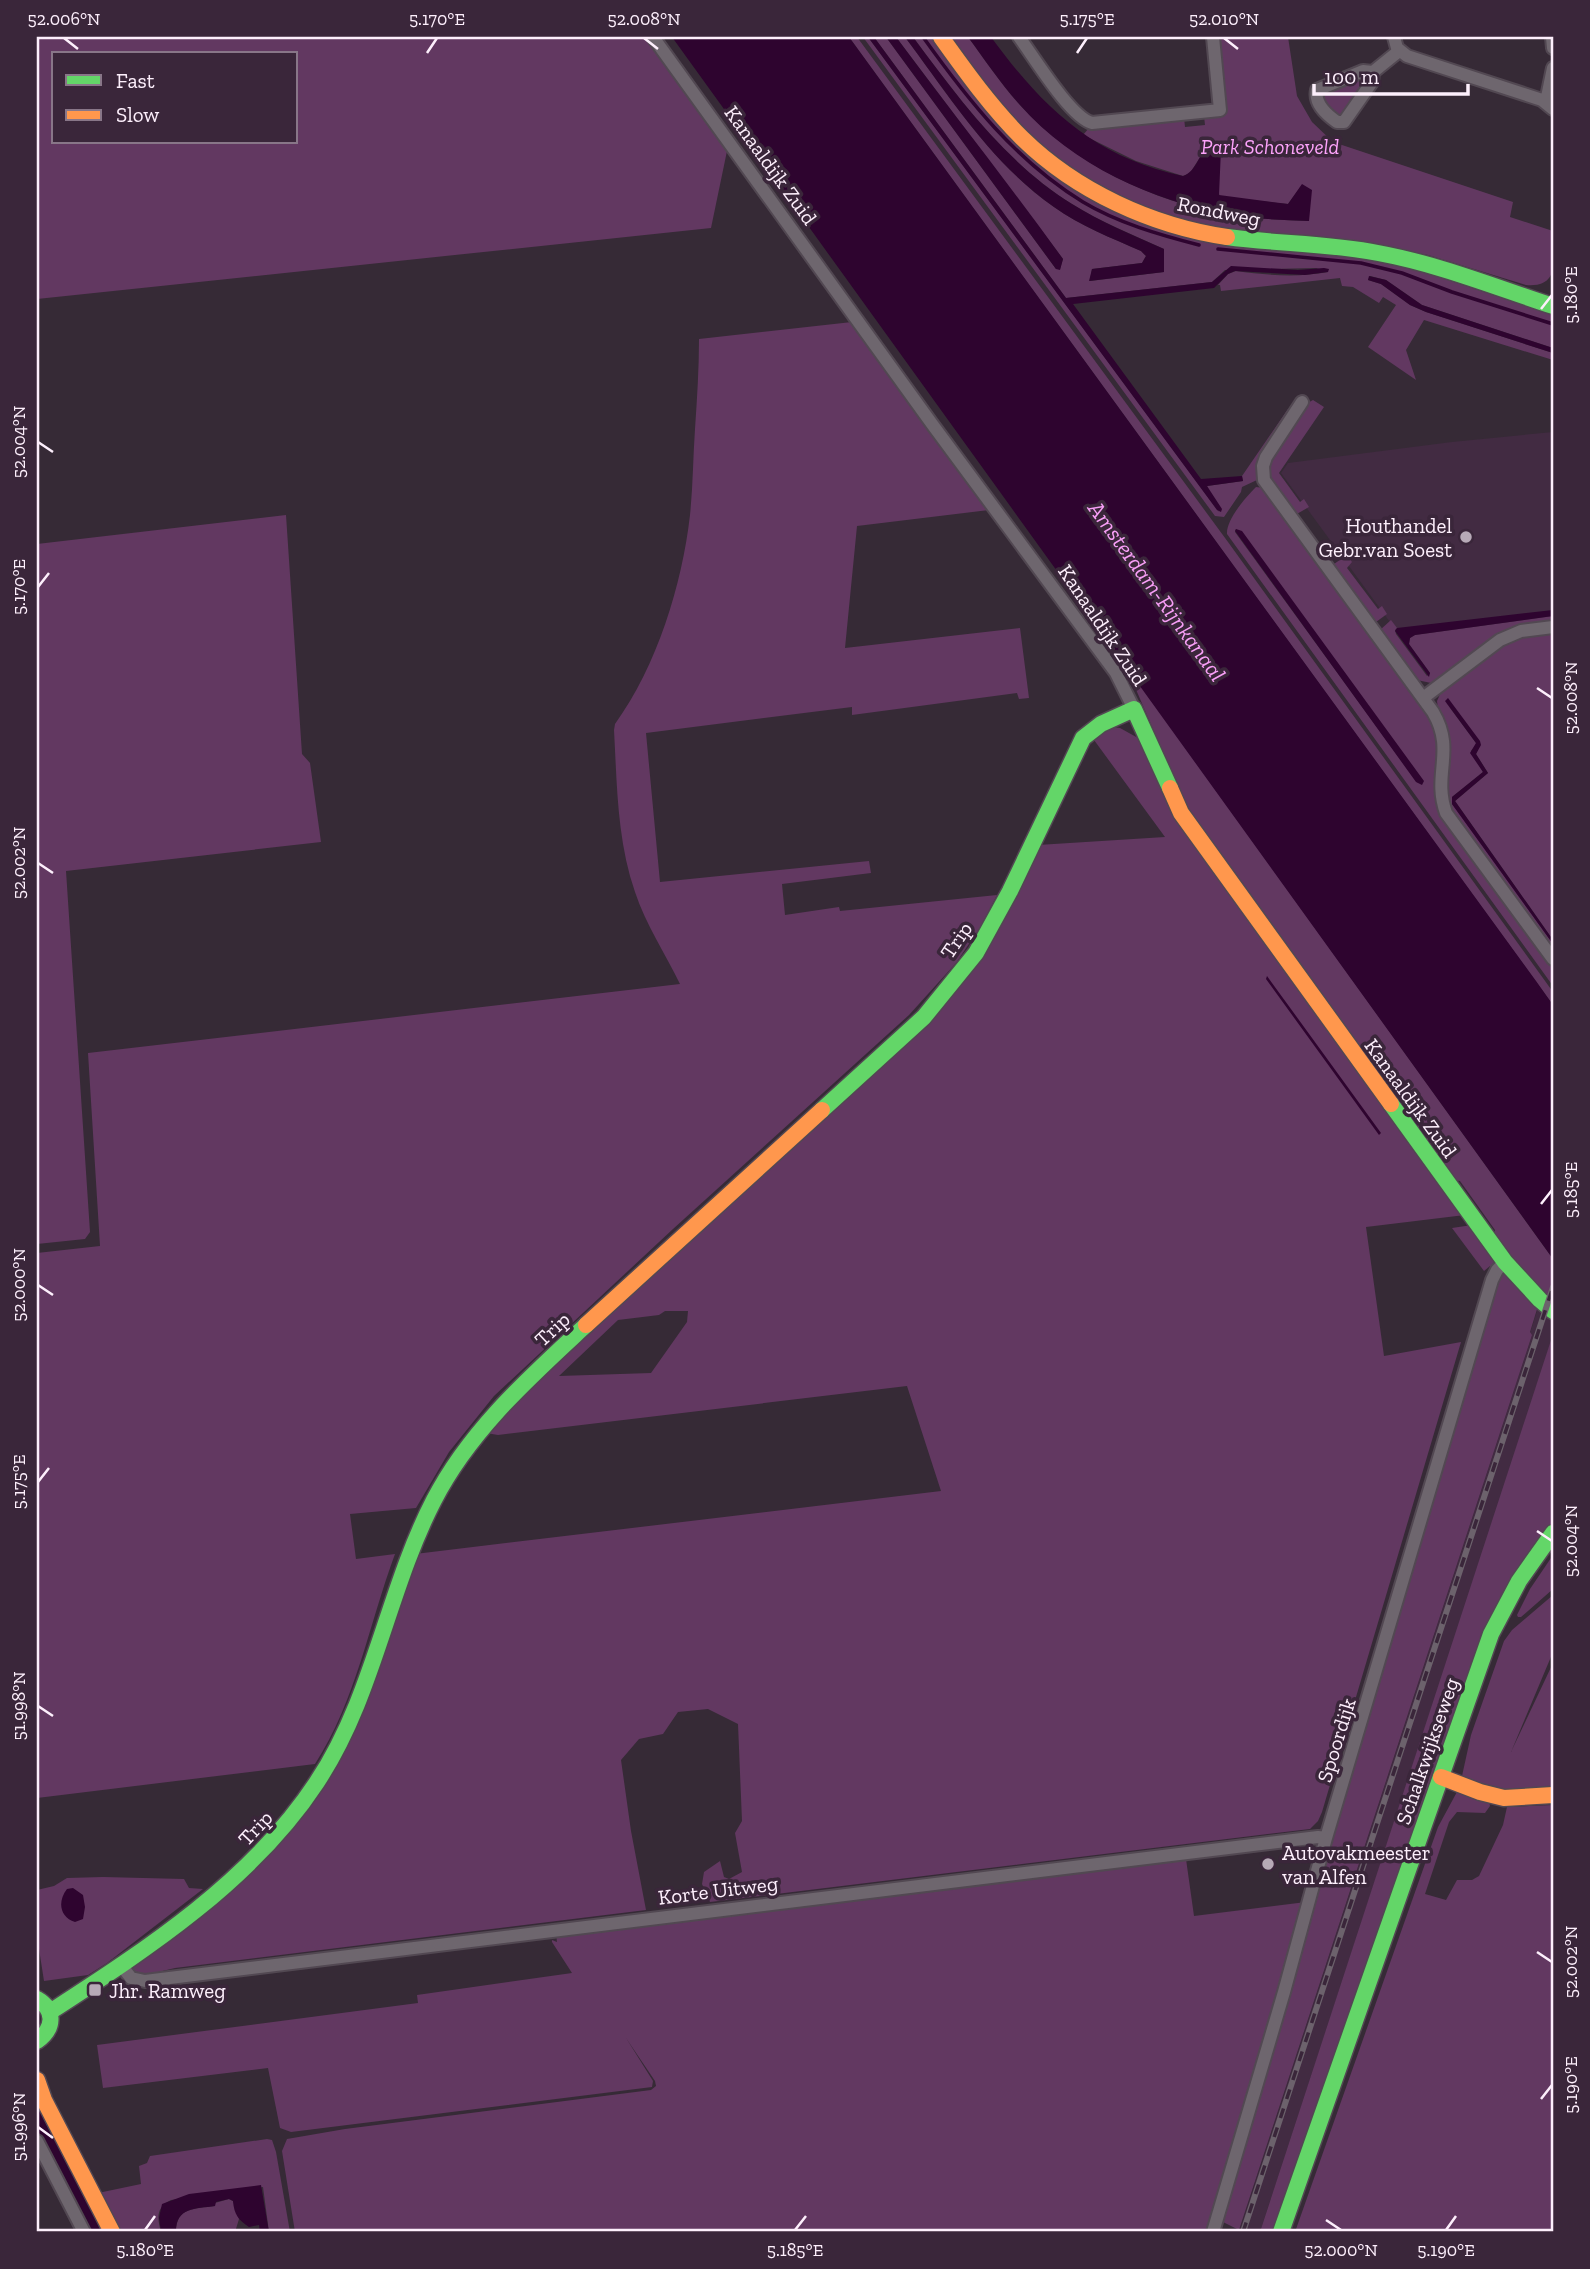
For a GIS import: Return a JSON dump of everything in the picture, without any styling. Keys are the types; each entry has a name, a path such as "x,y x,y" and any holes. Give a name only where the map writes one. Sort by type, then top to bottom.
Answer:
{"street":[{"name":"Kanaaldijk Zuid","path":"653,37 932,424 1116,673 1181,813 1505,1262 1553,1311"},
{"name":"Rondweg","path":"941,37 1003,118 1043,156 1105,197 1139,212 1164,222 1220,236 1338,247 1408,259 1553,304"},
{"path":"1019,37 1072,109 1088,123 1220,110 1213,37"},
{"path":"1394,37 1399,51 1408,56 1551,107 1553,68"},
{"path":"1552,37 1553,48"},
{"path":"1373,72 1372,82 1344,122 1333,120 1317,100 1317,90 1363,71 1373,72 1399,51"},
{"path":"1303,402 1266,457 1263,466 1264,481 1440,724 1444,749 1440,792 1446,813 1553,959"},
{"path":"1423,698 1500,640 1521,631 1553,627"},
{"name":"Trip","path":"50,2012 121,1965 212,1898 291,1820 314,1788 352,1720 415,1542 429,1510 472,1442 542,1366 924,1017 976,953 1010,891 1083,738 1094,728 1134,709"},
{"name":"Spoordijk","path":"1213,2232 1281,2005 1326,1838 1492,1280 1505,1262"},
{"name":"Schalkwijkseweg","path":"1281,2232 1500,1616 1519,1581 1553,1533"},
{"path":"1441,1777 1496,1797 1553,1795"},
{"name":"Korte Uitweg","path":"121,1965 131,1978 145,1981 700,1911 1326,1838"},
{"path":"37,1999 42,2001 50,2012 51,2025 47,2034 37,2041"},
{"path":"37,2080 44,2100 113,2232"},
{"path":"37,2141 84,2232"}],"shaded area":[{"path":"1553,432 1553,653 1452,707 1281,473 1288,463"},
{"path":"1553,1261 1553,1334 1542,1371 1260,2232 1239,2232 1532,1335 1530,1333"}],"green space":[{"path":"37,37 644,37 727,151 711,228 37,299"},
{"path":"849,37 857,37 1228,542 1553,992 1553,1005"},
{"path":"863,37 868,37 1219,512 1207,486 1243,481 1242,476 1288,409 1292,411 1257,480 1242,487 1224,517 1215,516"},
{"path":"874,37 886,37 1056,269 1060,269 1063,259 896,37 905,37 991,150 1032,190 1074,220 1141,251 1146,256 1142,263 1092,269 1090,281 1164,272 1164,249 1083,211 1048,188 985,128 913,37 935,37 998,117 1132,214 1403,265 1553,315 1553,348 1422,305 1386,280 1370,276 1368,280 1381,284 1410,305 1426,312 1553,353 1553,360 1424,320 1406,350 1416,380 1368,347 1396,305 1383,297 1379,303 1353,287 1342,286 1340,278 1221,291 1218,285 1228,274 1236,271 1282,275 1328,272 1316,268 1225,270 1212,282 1066,298"},
{"name":"Park Schoneveld","path":"947,37 968,37 1006,89 1041,126 1089,162 1116,177 1143,190 1200,209 1229,215 1309,221 1302,185 1288,204 1220,197 1206,148 1190,173 1183,176 1136,161 1083,135 1089,128 1184,118 1185,127 1205,125 1204,116 1224,113 1217,37 1288,37 1297,96 1312,122 1333,142 1513,202 1510,217 1553,231 1553,269 1545,281 1537,285 1526,285 1428,255 1378,246 1236,233 1151,212 1074,172 1020,128"},
{"path":"1361,75 1368,78 1343,115 1336,114 1324,99 1326,92"},
{"path":"852,322 989,510 857,526 845,648 1020,628 1029,698 1019,699 1017,693 852,715 852,707 646,733 660,882 869,861 871,873 782,884 785,915 839,907 840,911 997,895 981,926 956,963 909,1015 494,1396 449,1452 416,1508 350,1514 356,1559 395,1554 361,1662 341,1714 315,1764 37,1798 37,1253 100,1246 88,1053 680,984 645,916 629,872 619,812 614,730 655,651 681,569 691,504 699,339"},
{"path":"1313,400 1324,407 1279,473 1300,502 1304,499 1309,507 1295,515 1273,485 1268,464 1304,405"},
{"path":"1256,487 1264,488 1431,717 1437,730 1435,790 1442,816 1553,967 1553,986 1227,534 1233,516","holes":["1236,529 1419,785 1235,532"]},
{"path":"286,515 302,754 310,763 321,842 66,871 90,1232 85,1239 37,1244 37,544"},
{"path":"1347,555 1352,562 1347,568 1378,609 1382,606 1387,614 1376,622 1334,567 1334,564"},
{"path":"1553,616 1553,623 1519,627 1431,683 1417,680 1380,630 1391,620 1397,628 1396,634 1427,676 1430,673 1409,644 1410,638 1415,635"},
{"path":"1553,632 1553,940 1455,801 1488,773 1476,754 1480,745 1445,701 1476,743 1471,751 1483,772 1452,797 1452,804 1553,944 1553,952 1449,809 1437,701 1443,688 1503,644 1517,637"},
{"path":"1125,664 1553,1259 1553,1303 1493,1239 1495,1230 1460,1181 1451,1180 1193,816"},
{"path":"1112,727 1120,728 1138,738 1465,1215 1366,1227 1384,1356 1461,1342 1318,1821 1310,1829 710,1902 702,1884 704,1872 720,1861 724,1877 729,1879 742,1872 735,1833 742,1821 738,1724 708,1709 678,1712 663,1734 639,1739 621,1760 646,1910 175,1968 137,1977 131,1970 133,1962 299,1816 415,1554 941,1491 907,1386 498,1435 486,1433 504,1412 917,1028 1038,845 1165,837 1094,740","holes":["665,1311 688,1311 687,1322 651,1373 559,1376 618,1320 659,1315"]},
{"path":"1472,1225 1495,1254 1493,1267 1490,1266 1484,1271 1452,1228"},
{"path":"1506,1273 1538,1306 1530,1332 1532,1335 1239,2230 1219,2220 1493,1287 1501,1274"},
{"path":"1553,1334 1553,1524 1514,1577 1276,2232 1260,2232"},
{"path":"1553,1555 1553,1589 1518,1617 1530,1589"},
{"path":"1553,1595 1553,1652 1511,1752 1553,1663 1553,1791 1493,1791 1462,1776 1471,1735 1504,1641 1512,1630"},
{"path":"1458,1790 1489,1801 1490,1806 1485,1813 1457,1812 1449,1822 1425,1894 1446,1900 1457,1880 1472,1880 1479,1876 1503,1825 1507,1807 1553,1805 1553,2232 1295,2232 1438,1827"},
{"path":"1186,1859 1194,1916 1306,1902 1210,2232 295,2232 282,2151 287,2139 345,2129 651,2090 656,2086 655,2081 626,2038 653,2081 652,2087 291,2132 280,2128 268,2068 103,2088 97,2045 418,2003 417,1995 572,1973 552,1942 557,1942 556,1933"},
{"path":"67,1878 184,1879 189,1888 203,1889 88,1975 44,1981 37,1936 37,1890 54,1886"},
{"path":"272,2140 276,2152 290,2232 269,2232 263,2187 171,2200 159,2213 161,2232 120,2232 98,2193 141,2184 139,2166 147,2163 150,2156"},
{"path":"229,2199 233,2201 239,2219 235,2232 176,2232 179,2218 183,2214 194,2209 215,2206 215,2203"}],"water":[{"name":"Amsterdam-Rijnkanaal","path":"672,37 849,37 1536,981 1553,1005 1553,1259"},
{"path":"868,37 874,37 1066,298 1212,282 1231,266 1329,269 1328,272 1305,275 1235,271 1214,288 1073,304 1201,479 1242,476 1243,481 1207,486 1222,509 1221,512 1217,510"},
{"path":"886,37 896,37 1022,203 1063,259 1060,270 1056,269"},
{"path":"905,37 913,37 985,128 1048,188 1083,211 1164,249 1164,272 1089,281 1092,269 1142,263 1146,256 1141,251 1074,220 1031,190 991,150"},
{"path":"968,37 991,37 1030,86 1051,107 1097,142 1123,156 1183,176 1192,170 1204,151 1213,144 1221,149 1219,195 1288,204 1302,184 1312,190 1309,221 1230,215 1201,209 1143,190 1116,177 1064,146 1041,126 1006,89"},
{"path":"1369,276 1386,280 1422,305 1553,348 1553,353 1426,312 1410,305 1381,284 1368,280"},
{"path":"1236,529 1242,531 1424,781 1422,785 1416,782"},
{"path":"1553,610 1553,616 1415,635 1410,638 1409,644 1430,673 1429,677 1395,631 1397,628"},
{"path":"1448,698 1480,741 1481,745 1476,754 1488,773 1455,801 1553,940 1553,944 1452,804 1452,797 1483,772 1470,753 1476,743 1445,701"},
{"path":"1267,976 1381,1133 1379,1135 1266,979"},
{"path":"73,1888 83,1895 85,1907 83,1919 75,1922 66,1917 61,1904 67,1889"},
{"path":"37,2106 104,2232 90,2232 37,2130"},
{"path":"261,2185 269,2232 260,2232 259,2225 249,2227 242,2222 236,2214 233,2201 229,2199 216,2202 215,2206 188,2211 179,2218 176,2232 161,2232 159,2218 162,2204 189,2194"}],"waterway":[{"path":"923,37 995,128 1036,168 1059,186 1110,216 1154,233 1199,245"},
{"path":"1218,249 1361,263 1402,273 1553,324"}],"railway":[{"path":"1243,2232 1553,1287"}],"traffic: fast":[{"path":"1227,237 1340,247 1400,258 1466,276 1553,306"},
{"path":"822,1110 924,1017 976,953 1010,891 1083,738 1101,724 1134,709 1170,788"},
{"path":"1391,1104 1505,1262 1553,1311"},
{"path":"50,2012 160,1938 196,1910 230,1882 291,1818 317,1782 353,1714 404,1570 434,1500 465,1450 502,1406 586,1325"},
{"path":"1281,2232 1491,1634 1519,1581 1553,1533"},
{"path":"37,1999 50,2014 47,2031 37,2041"}],"traffic: slow":[{"path":"941,37 979,89 1011,126 1043,157 1066,174 1091,190 1143,215 1199,232 1227,237"},
{"path":"1170,788 1181,813 1391,1104"},
{"path":"586,1325 822,1110"},
{"path":"1441,1777 1504,1798 1553,1795"},
{"path":"37,2080 44,2100 112,2232"}],"place":[{"name":"Houthandel Gebr.van Soest","path":"1466,537"},
{"name":"Autovakmeester van Alfen","path":"1268,1864"},
{"name":"Jhr. Ramweg","path":"95,1990"}]}
